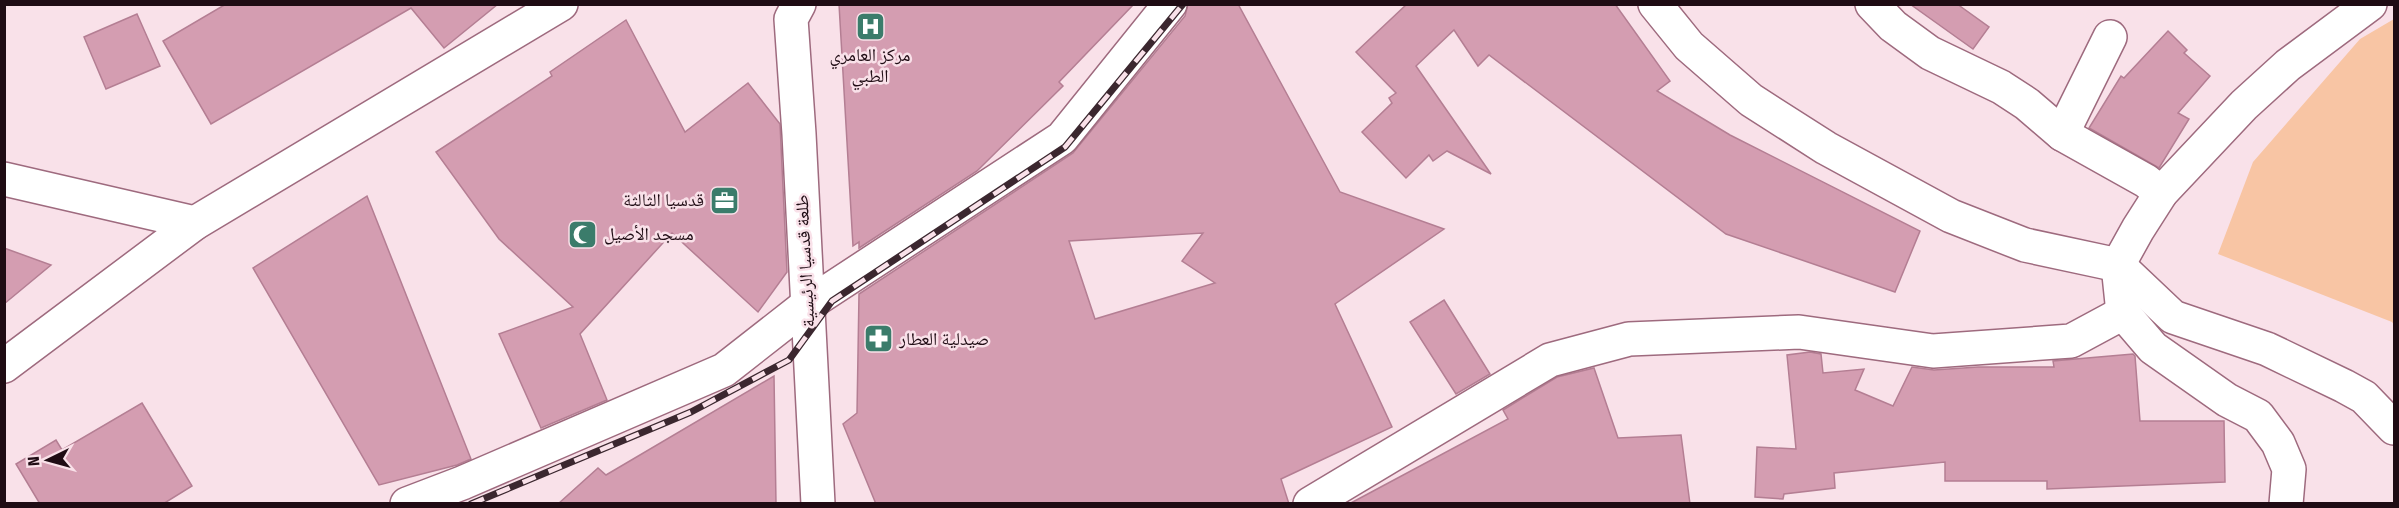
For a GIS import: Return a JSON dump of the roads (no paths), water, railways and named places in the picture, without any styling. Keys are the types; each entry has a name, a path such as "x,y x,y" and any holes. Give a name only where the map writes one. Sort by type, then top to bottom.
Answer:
{"street":[{"path":"4,366 195,223 561,4"},
{"path":"407,504 462,483 724,370 807,305 1062,138 1170,4"},
{"path":"1655,4 1689,46 1751,100 1826,148 1950,216 2025,245 2118,265 2173,317 2267,349 2344,386 2364,397 2394,428"},
{"path":"1872,4 1893,26 1930,53 2001,87 2027,104 2062,134 2146,181 2161,193"},
{"path":"2286,504 2289,468 2278,443 2258,416 2227,400 2153,348 2123,313 2118,265 2161,193 2244,105 2288,64 2370,4"},
{"name":"طلعة قدسيا الرئيسية","path":"789,9 799,134 818,504"},
{"path":"2062,134 2110,37"},
{"path":"4,179 195,223"},
{"path":"1310,504 1550,360 1629,339 1799,332 1932,351 2071,341 2123,313"}],"railway":[{"path":"471,504 691,412 789,360 832,301 1065,147 1183,4"}],"place":[{"name":"مركز العامري الطبي","path":"870,26"},
{"name":"قدسيا الثالثة","path":"725,200"},
{"name":"مسجد الأصيل","path":"583,234"},
{"name":"صيدلية العطار","path":"878,339"}]}
